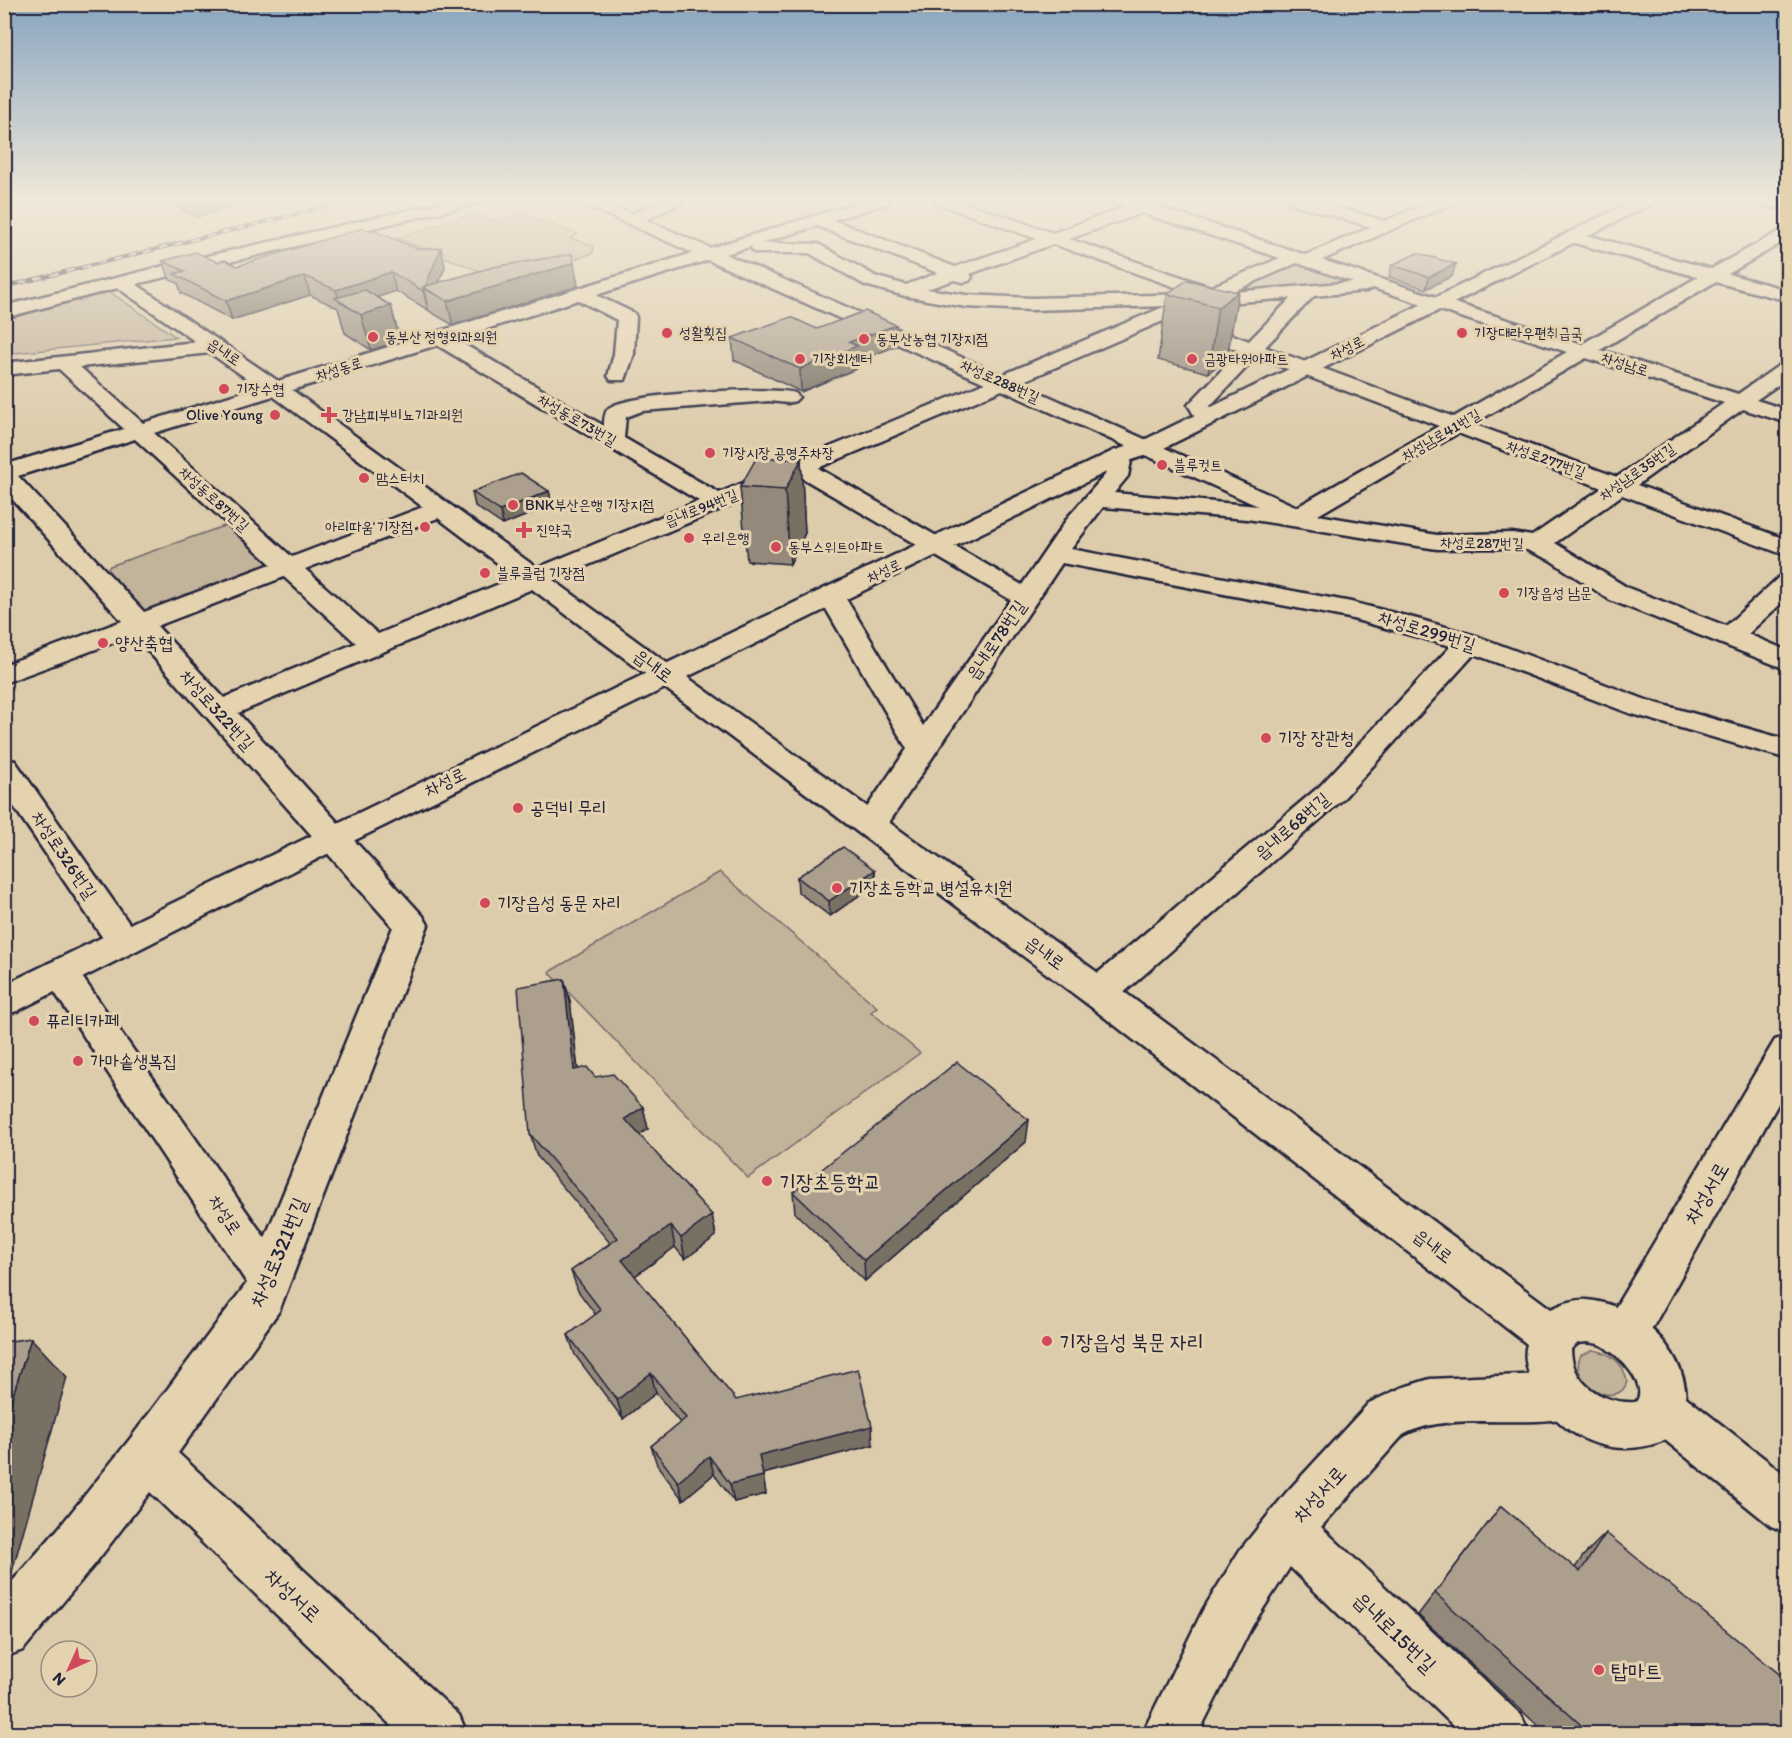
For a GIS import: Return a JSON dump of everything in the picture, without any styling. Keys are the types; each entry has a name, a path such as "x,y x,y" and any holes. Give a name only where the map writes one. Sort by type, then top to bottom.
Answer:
{"street":[{"path":"4,312 130,281"},
{"name":"차성동로","path":"4,474 622,281"},
{"name":"차성로288번길","path":"772,281 1148,447"},
{"path":"873,281 905,291 954,300 1032,304 1204,297 1380,285"},
{"path":"844,313 934,281"},
{"path":"972,281 1112,336"},
{"path":"1163,281 1204,297"},
{"name":"읍내로94번길","path":"532,578 1245,281"},
{"name":"차성남로","path":"1368,281 1788,417"},
{"name":"차성로","path":"4,1001 665,675 1121,456 1148,447 1483,281"},
{"name":"차성남로41번길","path":"1296,518 1705,281"},
{"path":"1733,281 1788,296"},
{"name":"읍내로","path":"123,283 276,388 1099,993 1552,1336"},
{"path":"1207,418 1199,405 1308,291"},
{"path":"580,294 627,317 626,346 618,376"},
{"path":"1162,315 1305,369"},
{"name":"차성동로73번길","path":"439,338 716,501"},
{"path":"4,369 216,346"},
{"path":"63,362 139,431"},
{"name":"차성남로35번길","path":"1536,545 1788,368"},
{"name":"차성로277번길","path":"1305,369 1788,549"},
{"path":"613,441 616,413 639,405 769,395 788,397"},
{"name":"차성동로87번길","path":"139,431 374,645"},
{"name":"차성로287번길","path":"1148,447 1286,510 1296,518"},
{"name":"읍내로78번길","path":"871,825 1024,597 1078,521 1116,476 1121,456"},
{"path":"799,467 1024,597"},
{"name":"차성로322번길","path":"4,474 334,837"},
{"name":"차성로287번길","path":"1096,500 1165,504 1296,518 1436,542 1496,540 1536,545 1565,558 1600,584 1619,594 1731,637 1788,662"},
{"path":"4,675 439,509"},
{"name":"차성로299번길","path":"1056,554 1351,609 1469,643 1639,708 1788,750"},
{"path":"218,711 532,578"},
{"path":"1731,637 1788,582"},
{"path":"831,595 923,750"},
{"name":"읍내로68번길","path":"1099,993 1331,793 1469,643"},
{"name":"차성로326번길","path":"4,768 123,941"},
{"name":"차성로321번길","path":"4,1631 76,1547 147,1456 263,1298 411,925 334,837"},
{"name":"차성로","path":"60,973 269,1279"},
{"name":"차성서로","path":"1624,1335 1788,1051"},
{"path":"1587,1321 1612,1327 1624,1335 1637,1344 1655,1368 1663,1390 1661,1407 1649,1423 1630,1427 1611,1424 1589,1416 1565,1396 1551,1374 1548,1354 1552,1336 1566,1323 1587,1321"},
{"name":"차성서로","path":"1169,1734 1257,1569 1288,1530 1386,1419 1404,1408 1459,1399 1510,1400 1565,1396"},
{"path":"1661,1407 1788,1509"},
{"name":"차성서로","path":"147,1456 440,1734"},
{"name":"읍내로15번길","path":"1288,1530 1502,1734"}],"shaded area":[{"path":"1251,281 1363,283 1219,296"},
{"path":"99,292 110,292 176,337 5,354 4,316"},
{"path":"224,526 235,527 275,560 268,571 156,613 141,612 104,574 110,566"},
{"path":"720,872 877,1007 871,1012 920,1053 748,1178 549,972"},
{"path":"1593,1350 1611,1356 1620,1364 1627,1382 1622,1391 1605,1394 1595,1390 1581,1375 1578,1365 1581,1355"}],"building":[{"path":"188,281 289,281 226,301"},
{"path":"316,281 363,281 336,290"},
{"path":"406,281 427,281 423,291"},
{"path":"444,281 513,281 447,301 423,287"},
{"path":"1185,281 1238,292 1218,307 1167,294"},
{"path":"365,290 391,306 361,315 335,298"},
{"path":"865,311 896,325 849,342 857,346 800,369 732,338 791,317 817,329"},
{"path":"757,457 801,460 785,490 740,487"},
{"path":"521,473 549,491 500,511 472,492"},
{"path":"843,847 875,870 829,901 797,877"},
{"path":"564,979 574,1070 587,1067 595,1077 613,1074 643,1107 625,1119 712,1215 681,1238 671,1226 622,1260 736,1400 858,1369 872,1426 759,1455 763,1476 730,1484 709,1456 678,1482 651,1446 686,1418 651,1373 617,1400 568,1335 601,1310 571,1271 618,1238 530,1134 518,987"},
{"name":"기장초등학교","path":"957,1062 1029,1120 864,1260 793,1192"},
{"path":"31,1338 4,1423 4,1342"},
{"name":"탑마트","path":"1501,1506 1580,1572 1606,1533 1788,1681 1788,1734 1591,1734 1435,1593"}],"waterway":[{"path":"4,362 71,356"},
{"path":"1702,716 1766,735"}],"railway":[{"path":"4,287 28,281"}],"place":[{"name":"성활횟집","path":"667,333"},
{"name":"기장대라우편취급국","path":"1462,333"},
{"name":"동부산 정형외과의원","path":"373,337"},
{"name":"동부산농협 기장지점","path":"864,339"},
{"name":"기장회센터","path":"800,359"},
{"name":"금광타워아파트","path":"1192,359"},
{"name":"기장수협","path":"224,389"},
{"name":"Olive Young","path":"275,415"},
{"name":"강남피부비뇨기과의원","path":"329,415"},
{"name":"기장시장 공영주차장","path":"710,453"},
{"name":"블루컷트","path":"1162,465"},
{"name":"맘스터치","path":"364,478"},
{"name":"BNK부산은행 기장지점","path":"513,505"},
{"name":"아리따움 기장점","path":"425,527"},
{"name":"진약국","path":"524,530"},
{"name":"우리은행","path":"689,538"},
{"name":"동부스위트아파트","path":"776,547"},
{"name":"블루클럽 기장점","path":"485,573"},
{"name":"기장읍성 남문","path":"1504,593"},
{"name":"양산축협","path":"103,643"},
{"name":"기장 장관청","path":"1266,738"},
{"name":"공덕비 무리","path":"518,808"},
{"name":"기장초등학교 병설유치원","path":"837,888"},
{"name":"기장읍성 동문 자리","path":"485,903"},
{"name":"퓨리티카페","path":"34,1021"},
{"name":"가마솥생복집","path":"78,1061"},
{"name":"기장초등학교","path":"767,1181"},
{"name":"기장읍성 북문 자리","path":"1047,1341"},
{"name":"탑마트","path":"1599,1670"}]}
